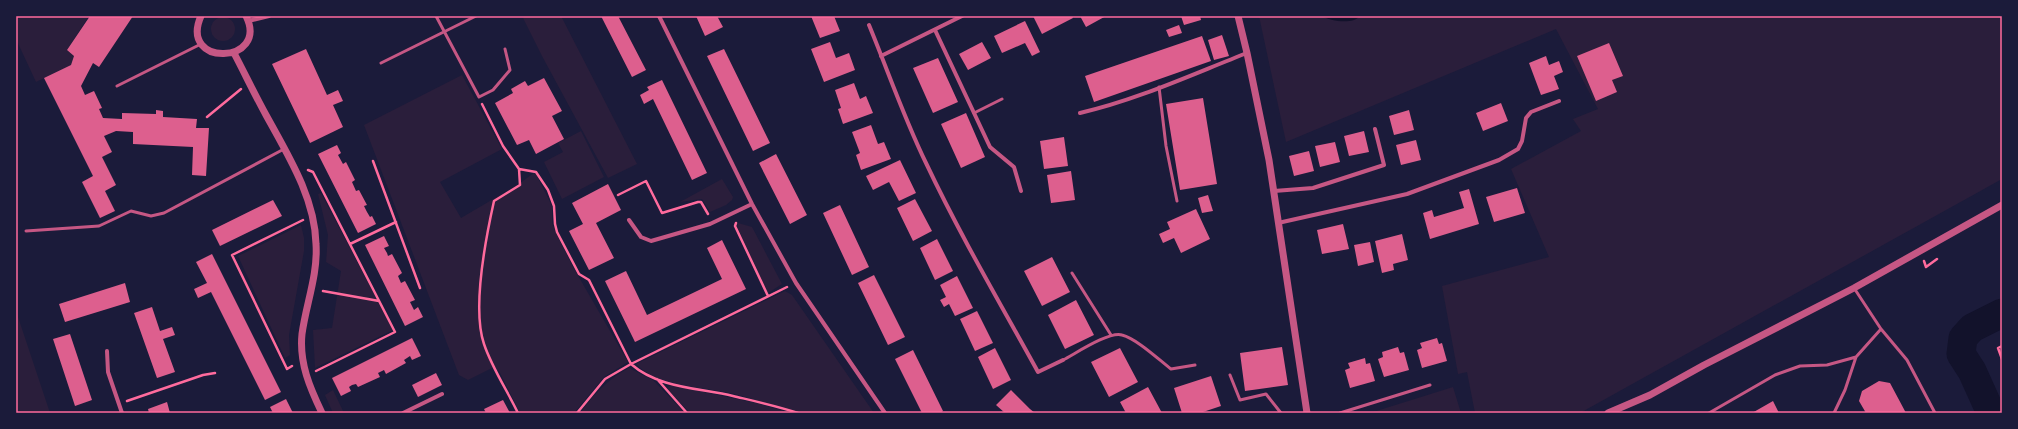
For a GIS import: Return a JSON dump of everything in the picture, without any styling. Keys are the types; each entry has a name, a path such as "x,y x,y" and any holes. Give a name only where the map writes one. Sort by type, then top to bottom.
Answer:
{"street":[{"path":"201,16 197,30 202,44 213,53 227,55 240,49 248,36 247,19 269,16"},
{"path":"659,16 752,204 796,283 885,413"},
{"path":"881,56 962,16"},
{"path":"1238,16 1274,191 1307,413"},
{"path":"869,25 894,90 925,162 954,221 1038,372 1063,360"},
{"path":"935,30 990,147 1014,167 1021,191"},
{"path":"234,53 293,163 312,215 317,245 312,289 302,335 303,362 306,376 322,413"},
{"path":"1080,112 1100,108 1159,88 1247,54"},
{"path":"1278,223 1407,194 1499,160 1518,149 1522,141 1526,118 1530,112 1560,101"},
{"path":"1274,191 1313,188 1384,164 1375,129"},
{"path":"629,220 641,237 652,241 710,224 752,204"},
{"path":"1608,413 1650,395 1704,365 1854,288 2002,205"},
{"path":"107,352 108,372 122,413"},
{"path":"403,413 442,394"}],"lane":[{"path":"436,16 479,97 493,90 510,70 505,49"},
{"path":"381,63 476,16"},
{"path":"117,86 202,44"},
{"path":"1159,88 1166,146 1177,201"},
{"path":"974,112 1002,99"},
{"path":"26,231 99,226 131,211 150,216 164,213 285,149"},
{"path":"1072,273 1112,335"},
{"path":"1854,288 1881,329 1907,360 1935,413"},
{"path":"1834,413 1845,390 1856,357 1881,329"},
{"path":"1063,360 1112,335 1122,335 1133,340 1171,369 1195,365"},
{"path":"1709,413 1775,375 1800,366 1827,364 1856,357"},
{"path":"1230,375 1240,400 1266,394 1281,413"},
{"path":"1340,413 1430,385"}],"path":[{"path":"207,117 249,83"},
{"path":"479,97 503,146 519,169 520,185 494,201 480,279 479,303 484,344 518,413"},
{"path":"373,161 420,288"},
{"path":"293,163 313,172 395,332 306,376"},
{"path":"519,169 536,172 548,190 554,206 557,232 579,274 589,280 630,364 656,379 798,413"},
{"path":"618,195 646,181 662,213 698,202 701,202 708,214 714,211"},
{"path":"303,362 287,369 232,255 312,215"},
{"path":"350,244 396,222"},
{"path":"736,222 735,226 768,296"},
{"path":"577,413 605,379 630,364 796,283"},
{"path":"312,289 379,301"},
{"path":"2002,346 1998,348 2002,359"},
{"path":"119,404 203,375 215,373"},
{"path":"656,379 687,413"}],"shaded area":[{"path":"16,16 89,16 67,50 74,56 71,65 36,82 16,39"},
{"path":"527,16 561,16 637,164 608,178 523,18"},
{"path":"1259,16 2002,16 2002,179 1580,413 1475,413 1467,372 1458,374 1442,286 1549,257 1511,169 1581,131 1573,119 1598,109 1556,29 1286,142"},
{"path":"1321,16 1360,16 1352,20 1336,21"},
{"path":"223,17 232,20 235,29 232,38 223,41 214,38 211,29 214,20"},
{"path":"462,75 502,149 440,182 461,218 519,184 535,172 552,206 552,223 557,235 573,267 628,362 604,377 574,413 520,413 499,371 492,368 468,380 459,375 364,125"},
{"path":"581,131 604,177 562,199 544,162 563,152 558,143"},
{"path":"722,179 733,197 732,200 726,205 710,212 702,199 680,202"},
{"path":"321,193 393,330 315,368 313,330 332,328 341,271 326,262 328,235 318,194"},
{"path":"738,223 752,227 782,284 768,293 737,227"},
{"path":"301,225 304,238 304,251 289,335 290,355 285,358 238,256"},
{"path":"785,291 792,295 874,413 821,414 796,412 734,394 669,382 645,372 636,364"},
{"path":"16,311 50,413 16,413"},
{"path":"629,368 653,380 685,413 580,413 602,388"},
{"path":"670,385 756,403 792,413 690,413 668,390 667,388"},
{"path":"1453,387 1461,413 1370,413"},
{"path":"333,390 344,413 333,413 325,395"}],"building":[{"path":"90,16 133,16 99,67 93,63 81,86 85,95 94,91 102,108 99,109 103,118 122,119 122,113 156,114 156,110 163,111 163,117 197,119 196,128 209,128 206,176 192,175 193,147 133,144 133,132 116,131 104,136 112,152 102,157 116,185 105,191 115,211 100,218 82,182 93,176 44,78 71,65 74,56 67,50"},
{"path":"601,16 618,16 646,70 632,77"},
{"path":"696,16 717,16 723,27 705,36"},
{"path":"811,16 834,16 840,31 820,38"},
{"path":"1033,16 1072,16 1073,18 1042,34"},
{"path":"1080,16 1106,16 1086,27"},
{"path":"1181,16 1200,16 1201,20 1184,25"},
{"path":"1025,21 1040,52 1032,56 1025,43 1002,53 994,36"},
{"path":"1179,25 1182,33 1169,37 1166,30"},
{"path":"1222,35 1229,56 1214,60 1208,40"},
{"path":"1202,36 1211,61 1094,102 1085,76"},
{"path":"830,42 836,58 849,53 855,70 824,82 811,49"},
{"path":"982,42 991,58 968,70 959,54"},
{"path":"1609,43 1623,76 1612,80 1617,92 1596,101 1577,56"},
{"path":"306,49 327,95 338,90 343,101 333,105 343,127 310,143 272,64"},
{"path":"724,49 770,143 753,151 707,56"},
{"path":"1546,56 1549,65 1559,61 1563,72 1554,76 1559,89 1541,95 1529,63"},
{"path":"938,58 958,102 933,113 913,68"},
{"path":"544,78 562,111 552,116 564,139 536,154 529,140 517,145 495,103 513,93 511,89 525,81 528,86"},
{"path":"662,80 707,173 692,180 653,99 644,104 640,95 649,90 647,87"},
{"path":"854,83 860,99 866,96 873,113 843,124 838,109 841,108 835,90"},
{"path":"1203,98 1217,184 1180,190 1166,104"},
{"path":"1501,103 1508,121 1483,131 1476,113"},
{"path":"1409,110 1414,130 1394,135 1389,116"},
{"path":"966,113 985,157 961,168 941,124"},
{"path":"871,125 878,144 884,142 891,159 861,170 856,155 860,153 852,132"},
{"path":"1364,131 1369,152 1349,156 1344,136"},
{"path":"1064,137 1068,166 1044,169 1040,141"},
{"path":"1416,140 1421,160 1401,165 1396,145"},
{"path":"1335,142 1340,162 1320,167 1315,146"},
{"path":"337,145 341,153 338,155 343,164 346,162 355,180 352,182 356,191 359,190 367,205 364,206 367,212 370,217 372,216 376,224 358,233 318,154"},
{"path":"1309,151 1314,171 1294,176 1289,156"},
{"path":"776,154 807,215 790,224 759,163"},
{"path":"900,160 916,193 899,201 889,182 873,190 866,176"},
{"path":"1071,171 1075,200 1051,203 1047,175"},
{"path":"608,184 621,210 596,223 614,258 589,270 569,231 583,224 572,203"},
{"path":"1517,188 1525,213 1494,222 1486,197"},
{"path":"1469,189 1479,224 1430,239 1423,213 1432,210 1434,217 1464,208 1459,192"},
{"path":"1208,195 1213,211 1202,213 1198,198"},
{"path":"915,199 932,231 913,241 897,208"},
{"path":"273,200 282,216 220,246 212,230"},
{"path":"840,205 869,267 852,275 823,213"},
{"path":"1196,209 1210,239 1181,253 1174,238 1163,243 1159,234 1170,229 1167,222"},
{"path":"1343,224 1349,249 1322,254 1317,230"},
{"path":"1402,234 1408,260 1393,264 1394,270 1382,273 1375,241"},
{"path":"384,236 389,246 384,248 388,256 392,254 402,273 398,276 401,283 405,281 415,300 410,302 414,310 418,307 423,317 405,326 365,245"},
{"path":"937,239 953,271 935,280 920,248"},
{"path":"722,240 746,289 635,342 605,281 626,271 647,315 722,279 707,248"},
{"path":"1370,242 1374,262 1358,266 1354,245"},
{"path":"212,254 281,392 265,400 211,292 198,298 194,289 207,283 196,262"},
{"path":"1052,257 1070,292 1042,306 1024,271"},
{"path":"874,275 905,337 888,345 858,283"},
{"path":"957,276 973,308 955,316 949,304 944,307 940,300 946,297 940,285"},
{"path":"125,283 130,302 65,322 59,304"},
{"path":"1076,300 1094,335 1065,349 1048,315"},
{"path":"152,307 160,331 172,327 175,335 163,339 175,372 157,378 134,313"},
{"path":"977,311 993,343 975,351 960,319"},
{"path":"70,334 92,400 75,406 53,339"},
{"path":"412,338 421,356 412,360 410,356 404,360 406,363 386,374 384,370 378,373 380,377 358,387 356,384 352,385 349,387 351,391 341,396 332,378"},
{"path":"1437,338 1439,344 1442,343 1447,361 1422,368 1417,350 1422,348 1420,343"},
{"path":"1282,347 1288,385 1245,391 1240,353"},
{"path":"1398,347 1400,353 1404,352 1409,370 1384,377 1378,359 1383,357 1382,352"},
{"path":"995,348 1011,380 993,389 978,357"},
{"path":"1120,348 1138,382 1109,397 1091,362"},
{"path":"913,350 943,411 940,413 922,413 895,359"},
{"path":"1365,358 1366,364 1370,363 1375,381 1350,388 1345,370 1350,368 1348,363"},
{"path":"436,373 442,385 418,397 412,385"},
{"path":"1211,376 1221,406 1200,413 1182,413 1174,388"},
{"path":"1879,381 1890,383 1906,413 1866,413 1859,401 1862,391"},
{"path":"1148,387 1162,413 1126,413 1120,402"},
{"path":"1011,390 1035,413 1005,413 996,405"},
{"path":"286,399 293,413 273,413 270,407"},
{"path":"503,400 510,413 486,413 484,409"},
{"path":"1773,401 1779,413 1752,413"},
{"path":"167,402 170,413 149,413 148,409"}],"waterway":[{"path":"1991,413 1972,371 1961,354 1963,338 1972,328 2002,313"}]}
